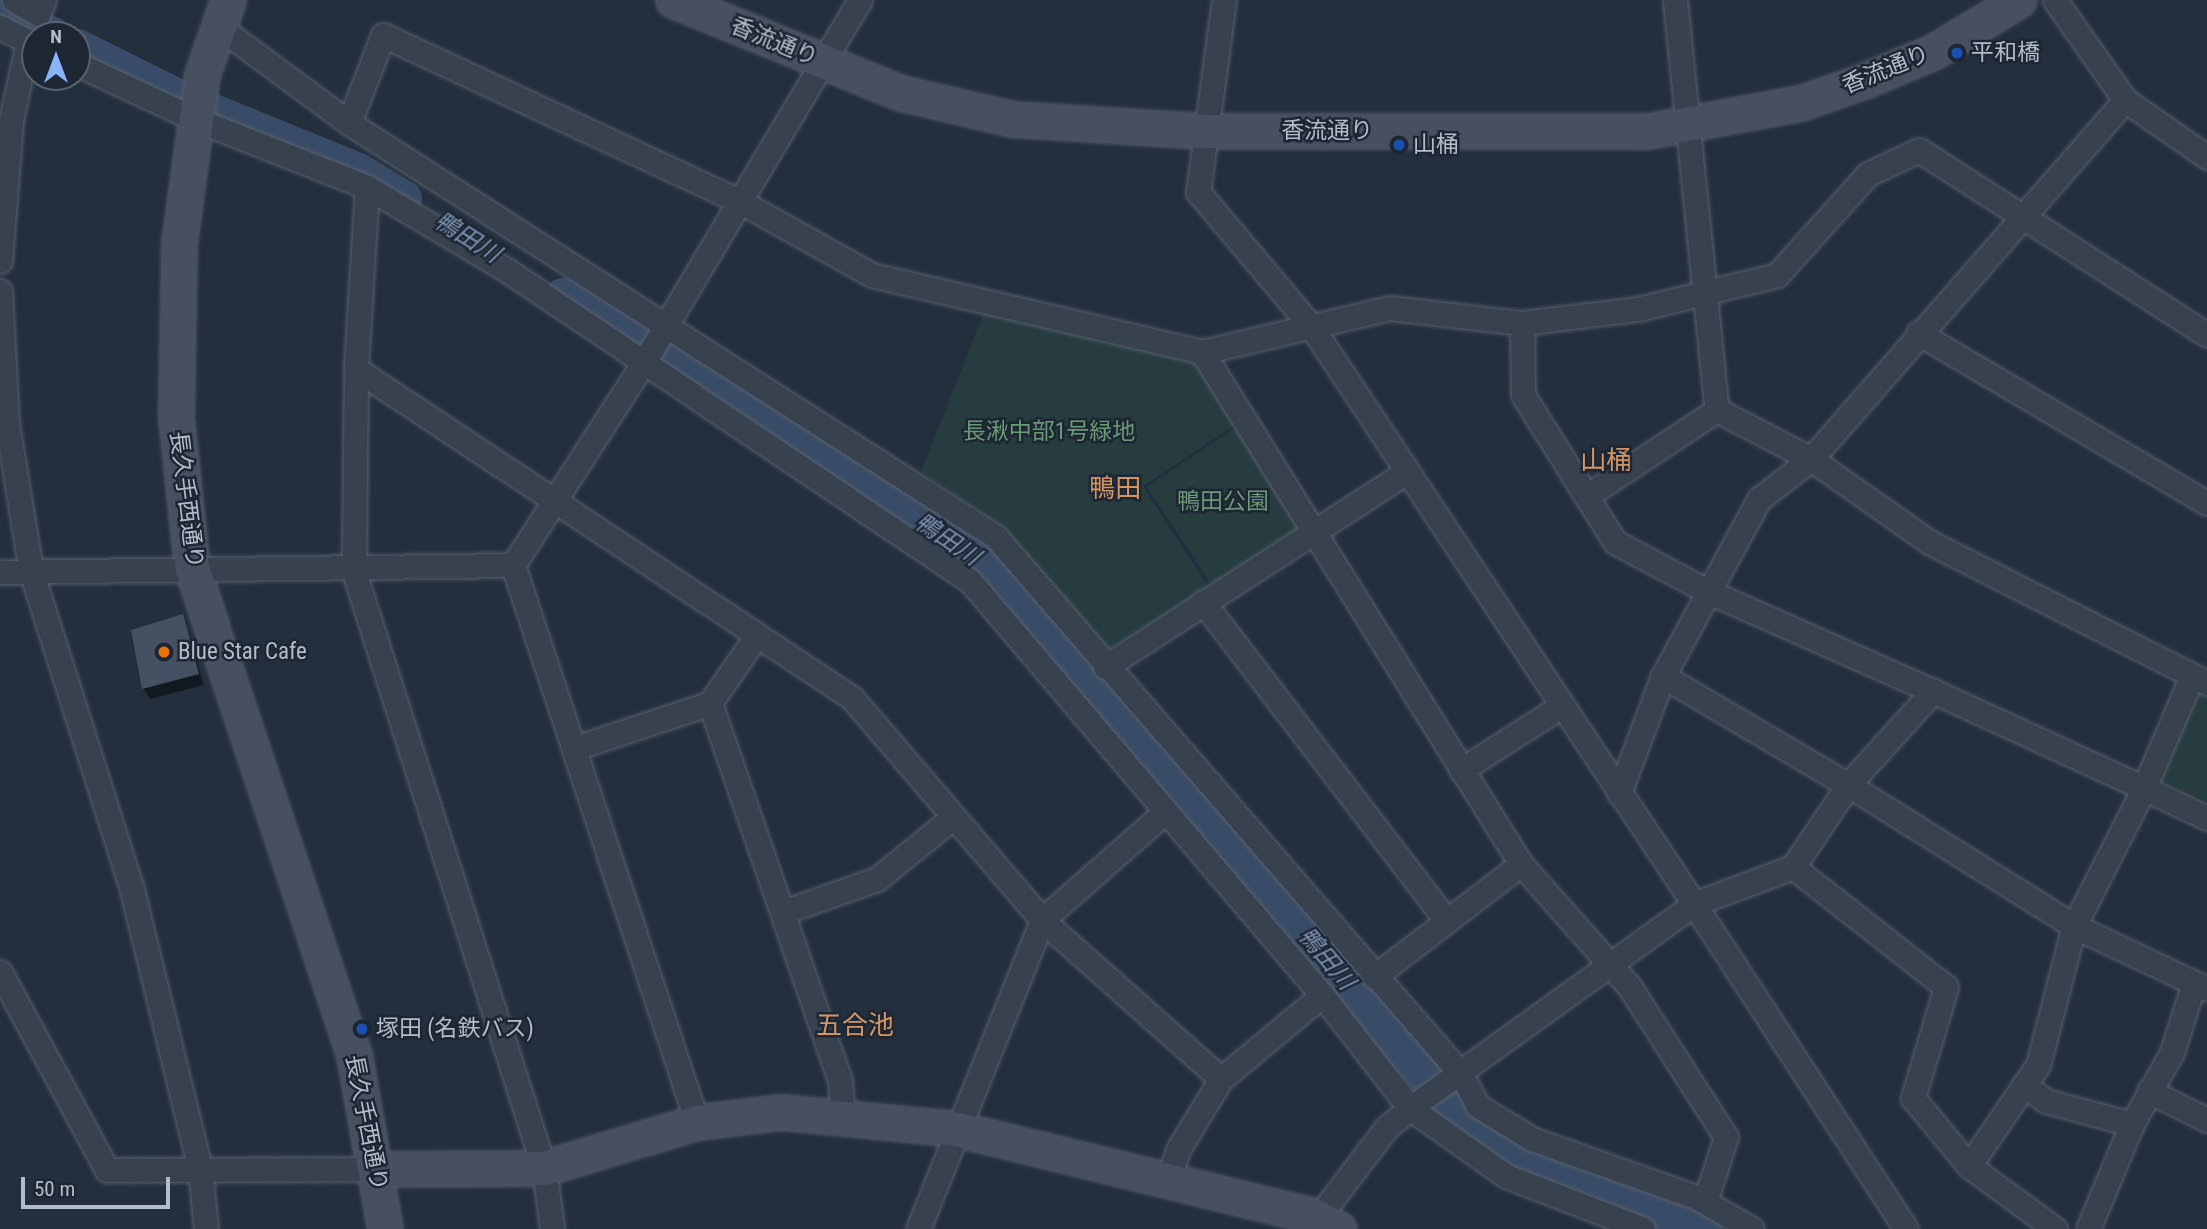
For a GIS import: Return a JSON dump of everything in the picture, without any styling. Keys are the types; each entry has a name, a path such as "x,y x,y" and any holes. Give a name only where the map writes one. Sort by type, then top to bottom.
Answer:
{"street":[{"path":"14,0 38,14 44,0"},
{"name":"香流通り","path":"673,0 901,93 1013,119 1205,131 1648,131 1801,103 1933,52 2019,0"},
{"path":"513,565 644,362 819,61 841,39 860,0"},
{"path":"1224,0 1198,192 1311,326 1906,1229"},
{"path":"1675,0 1686,124 1708,289 1717,410"},
{"path":"2055,0 2124,100 2207,157"},
{"path":"223,13 349,123 996,537 1105,667 1461,1074 1478,1106 1532,1139 1705,1201 1752,1229"},
{"name":"長久手西通り","path":"223,13 202,75 179,244 174,338 192,568 354,1055 385,1229"},
{"path":"0,27 21,38"},
{"path":"349,123 383,35 739,201 872,275 1202,352 1390,308 1522,323 1638,309 1708,289 1777,275 1868,174 1919,150 2207,335"},
{"path":"91,71 197,120 368,187 644,362 970,581 1322,995 1410,1108 1506,1176 1643,1229"},
{"path":"0,261 6,120 21,74"},
{"path":"1619,793 1663,676 1759,499 1811,459 1918,333 2026,220 2124,100"},
{"path":"368,187 356,369 354,572 544,1168 552,1229"},
{"path":"0,291 3,423 31,571 132,890 200,1170 206,1229"},
{"path":"1522,323 1523,395 1615,542 1707,591 1933,691 2207,818"},
{"path":"1918,333 2207,503"},
{"path":"1202,352 1310,532 1521,864 1629,986 1726,1138 1705,1201"},
{"path":"356,369 852,698 1042,920 1220,1079"},
{"path":"1717,410 1811,459 1929,542 2200,680 2074,926 2038,1065 1969,1166"},
{"path":"1588,495 1717,410"},
{"path":"1105,667 1406,472"},
{"path":"0,572 192,568 354,572 513,565"},
{"path":"513,565 697,1122"},
{"path":"1203,602 1446,920"},
{"path":"575,748 710,703 757,635"},
{"path":"1663,676 1848,785 2074,926 2200,988 2172,1052 2132,1124 2088,1229"},
{"path":"0,972 107,1170 544,1168 697,1122 782,1112 957,1129 1168,1181 1322,1225 1387,1127 1410,1108 1461,1074 1694,904 1793,867 1848,785 1933,691"},
{"path":"710,703 840,1081 843,1116"},
{"path":"1461,770 1561,706"},
{"path":"918,1229 1042,920 1166,811"},
{"path":"783,912 877,879 952,818"},
{"path":"1374,977 1521,864"},
{"path":"1793,867 1946,987 1913,1098 1969,1166 2054,1229"},
{"path":"1168,1181 1179,1148 1220,1079 1322,995"},
{"path":"2024,1085 2046,1101 2132,1124"},
{"path":"2149,1091 2207,1120"}],"green space":[{"name":"長湫中部1号緑地","path":"984,312 1201,357 1239,422 1143,486 1211,591 1105,651 1002,526 921,472"},
{"name":"鴨田公園","path":"1241,424 1302,530 1214,589 1147,487"},
{"path":"2200,692 2207,695 2207,801 2159,779"}],"building":[{"name":"Blue Star Cafe","path":"183,614 199,674 142,689 131,630"}],"waterway":[{"name":"鴨田川","path":"0,8 26,21"},
{"name":"鴨田川","path":"91,53 184,99 358,170 404,198"},
{"name":"鴨田川","path":"562,295 978,557 1451,1107 1510,1151 1555,1173 1705,1229"}],"place":[{"name":"平和橋","path":"1957,53"},
{"name":"山桶","path":"1399,145"},
{"name":"Blue Star Cafe","path":"164,652"},
{"name":"塚田 (名鉄バス)","path":"362,1029"}],"district":[{"name":"山桶","path":"1606,461"},
{"name":"鴨田","path":"1115,489"},
{"name":"五合池","path":"855,1026"}]}
